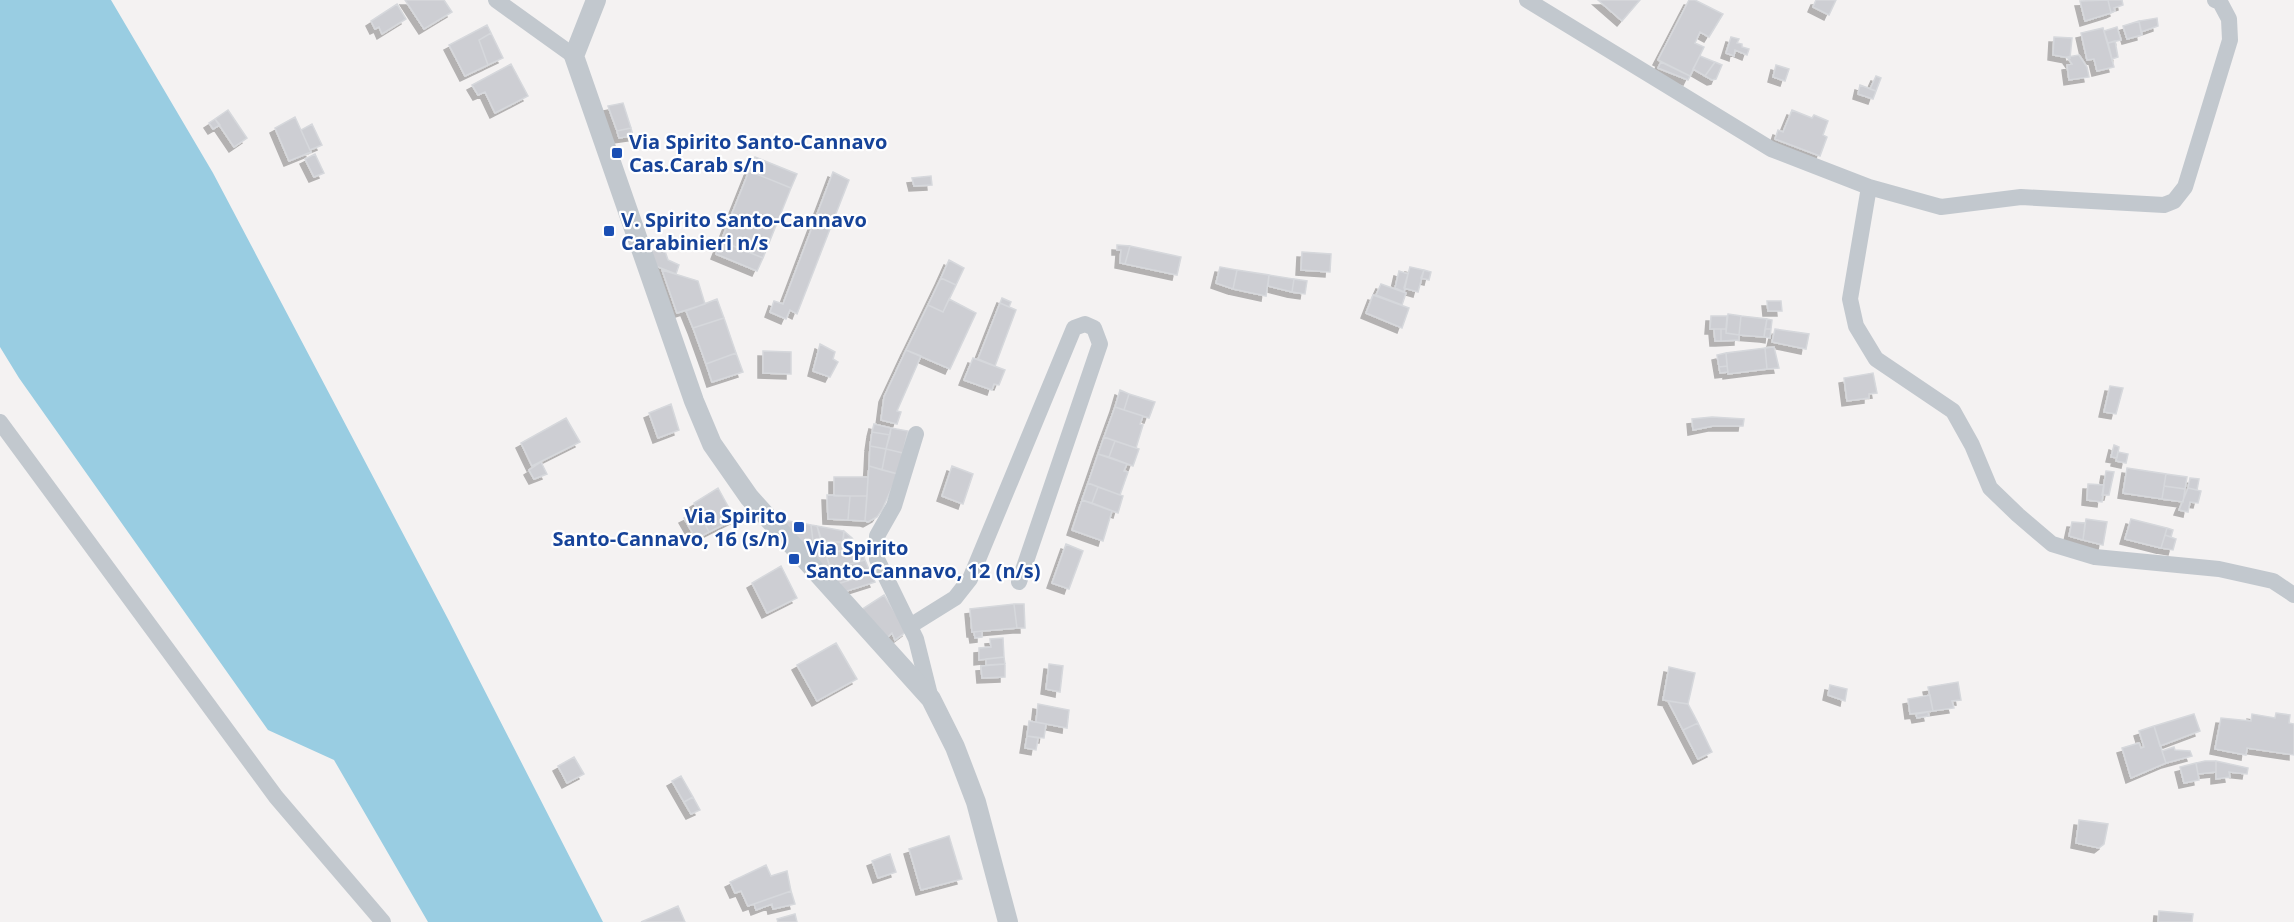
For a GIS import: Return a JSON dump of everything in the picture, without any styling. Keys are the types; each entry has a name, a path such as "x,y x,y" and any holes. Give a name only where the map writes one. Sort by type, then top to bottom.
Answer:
{"street":[{"path":"496,0 574,56 694,401 712,444 749,497 931,699"},
{"path":"574,56 596,0"},
{"path":"1527,0 1771,149 1869,187 1941,207 2021,196 2164,205 2174,201 2185,187 2230,40 2229,19 2220,2 2215,0"},
{"path":"1869,187 1850,299 1856,326 1876,359 1953,411 1972,445 1990,488 2018,515 2052,544 2095,557 2219,568 2273,581 2294,595"},
{"path":"910,626 955,598 970,579 1074,328 1085,324 1094,328 1100,344 1019,582"},
{"path":"0,422 276,797 383,922"},
{"path":"916,434 894,506 877,536 877,559 916,639 931,699 955,747 976,802 1008,922"}],"water":[{"path":"0,0 111,0 213,173 448,619 603,922 428,922 334,760 268,730 19,378 0,347"}],"building":[{"path":"405,0 444,0 452,12 424,29"},
{"path":"1598,0 1640,0 1622,21"},
{"path":"1689,0 1695,0 1723,14 1709,37 1700,32 1695,43 1704,47 1690,76 1658,60"},
{"path":"1816,0 1836,0 1829,15 1813,7"},
{"path":"2108,0 2111,13 2085,21 2080,1"},
{"path":"2108,0 2122,0 2123,5 2114,8 2115,11 2111,13"},
{"path":"397,4 406,19 382,34 379,27 375,29 371,21"},
{"path":"2157,18 2158,26 2141,32 2139,21"},
{"path":"2139,21 2142,35 2127,39 2123,26"},
{"path":"487,25 491,33 479,40 488,65 465,76 449,45"},
{"path":"2117,27 2121,40 2108,43 2104,31"},
{"path":"2103,28 2114,67 2097,71 2094,59 2087,60 2081,33"},
{"path":"491,33 503,58 488,65 479,40"},
{"path":"1731,37 1739,39 1737,43 1749,49 1747,55 1735,50 1734,56 1726,53"},
{"path":"2054,37 2072,38 2070,58 2053,55"},
{"path":"2115,41 2118,57 2112,59 2108,43"},
{"path":"2079,55 2087,67 2089,77 2069,80 2067,65 2072,64 2067,57"},
{"path":"1700,56 1715,62 1705,76 1693,69"},
{"path":"1661,62 1690,76 1688,80 1658,68"},
{"path":"1715,62 1722,65 1716,79 1712,80 1705,76"},
{"path":"511,64 528,96 495,113 485,92 478,95 472,85"},
{"path":"1776,65 1789,69 1785,81 1773,77"},
{"path":"1876,76 1881,78 1876,91 1870,89"},
{"path":"1860,85 1876,91 1873,99 1858,94"},
{"path":"623,103 631,128 617,131 608,106"},
{"path":"228,110 247,138 234,147 215,119"},
{"path":"1792,110 1812,118 1814,115 1828,121 1823,135 1827,137 1820,156 1775,139 1778,130 1783,132"},
{"path":"295,117 311,152 289,161 275,128"},
{"path":"215,119 220,125 213,129 209,123"},
{"path":"312,124 322,145 310,150 301,130"},
{"path":"631,128 633,136 619,138 617,131"},
{"path":"315,154 324,173 314,177 305,159"},
{"path":"755,157 797,174 791,188 749,171"},
{"path":"749,171 791,188 763,258 721,241"},
{"path":"833,172 849,180 797,314 790,310 786,319 770,312 774,301 783,304"},
{"path":"931,176 932,185 914,186 912,178"},
{"path":"721,241 763,258 757,271 716,254"},
{"path":"1117,245 1130,246 1125,264 1120,263 1121,250 1117,250"},
{"path":"1130,246 1181,257 1177,275 1125,264"},
{"path":"664,248 668,260 679,265 676,274 653,265 650,252"},
{"path":"1302,252 1331,254 1330,272 1301,270"},
{"path":"949,260 964,268 956,285 941,278"},
{"path":"1220,267 1237,270 1233,289 1216,283"},
{"path":"1410,267 1424,270 1418,292 1404,288"},
{"path":"662,270 698,281 705,304 677,313"},
{"path":"1237,270 1269,275 1266,296 1233,289"},
{"path":"1424,270 1431,272 1429,280 1421,278"},
{"path":"1399,271 1408,274 1404,292 1395,288"},
{"path":"1269,275 1294,279 1292,292 1268,286"},
{"path":"941,278 956,285 943,312 928,305"},
{"path":"1294,279 1307,281 1305,294 1292,292"},
{"path":"1381,284 1406,293 1402,305 1376,295"},
{"path":"1373,295 1409,308 1402,328 1366,313"},
{"path":"1002,298 1011,302 1009,307 1000,303"},
{"path":"717,299 724,318 693,328 686,311"},
{"path":"949,299 976,313 950,369 906,350 928,305 943,312"},
{"path":"1767,301 1781,301 1782,311 1768,311"},
{"path":"1000,303 1016,310 995,366 978,359"},
{"path":"1728,314 1741,316 1739,335 1726,333"},
{"path":"1711,316 1727,316 1726,329 1710,329"},
{"path":"1741,316 1767,319 1764,337 1739,335"},
{"path":"724,318 736,353 706,364 693,328"},
{"path":"1767,319 1772,320 1771,329 1765,329"},
{"path":"1714,329 1721,329 1721,341 1715,341"},
{"path":"1721,329 1726,329 1726,333 1739,335 1739,340 1721,341"},
{"path":"1765,329 1771,329 1770,338 1764,337"},
{"path":"1775,329 1809,334 1806,349 1772,342"},
{"path":"820,344 835,352 833,359 838,362 830,377 813,371"},
{"path":"1774,347 1779,368 1767,369 1765,348"},
{"path":"1765,348 1767,369 1728,374 1726,353"},
{"path":"906,350 921,356 897,411 901,412 897,424 881,420 884,397"},
{"path":"763,351 791,352 791,374 763,373"},
{"path":"736,353 743,372 712,382 706,364"},
{"path":"1726,353 1727,366 1719,367 1717,355"},
{"path":"973,358 1005,370 999,385 994,384 992,390 964,380"},
{"path":"1727,366 1728,372 1720,373 1719,367"},
{"path":"1873,373 1877,393 1869,394 1869,398 1847,401 1844,378"},
{"path":"2110,386 2123,388 2116,414 2104,412"},
{"path":"1120,390 1129,394 1124,410 1115,407"},
{"path":"1129,394 1155,402 1149,418 1124,410"},
{"path":"671,404 679,430 658,438 649,413"},
{"path":"1115,407 1143,416 1140,424 1143,425 1136,448 1104,437"},
{"path":"1712,417 1744,419 1743,426 1713,426 1693,430 1692,419"},
{"path":"566,418 580,442 532,466 521,443"},
{"path":"874,424 891,428 890,435 872,432"},
{"path":"891,428 908,431 903,453 886,449"},
{"path":"872,432 890,435 886,449 870,446"},
{"path":"1104,437 1115,441 1109,457 1098,454"},
{"path":"1115,441 1139,449 1133,466 1109,457"},
{"path":"2114,445 2119,447 2117,458 2111,457"},
{"path":"870,446 886,449 882,470 869,466"},
{"path":"886,449 903,453 898,474 882,470"},
{"path":"2118,452 2128,454 2126,463 2116,461"},
{"path":"1098,454 1127,464 1124,471 1128,472 1120,495 1088,483"},
{"path":"541,462 547,474 534,479 529,470"},
{"path":"869,466 898,474 882,510 877,517 868,522 865,521"},
{"path":"952,466 973,474 963,504 942,496"},
{"path":"2127,468 2166,474 2162,499 2123,493"},
{"path":"2106,471 2114,472 2109,495 2102,495"},
{"path":"2166,474 2187,477 2185,489 2164,486"},
{"path":"834,477 868,477 867,496 834,496"},
{"path":"2190,478 2199,479 2197,490 2188,488"},
{"path":"1088,483 1098,487 1092,503 1082,500"},
{"path":"2088,484 2104,485 2102,502 2087,500"},
{"path":"2164,486 2185,489 2183,502 2162,499"},
{"path":"1098,487 1123,496 1118,513 1092,503"},
{"path":"718,488 735,519 709,532 694,503"},
{"path":"2188,488 2201,491 2198,503 2190,502 2188,512 2179,510"},
{"path":"827,495 850,496 848,520 828,519"},
{"path":"850,496 867,496 865,521 848,520"},
{"path":"1082,500 1112,511 1103,541 1072,530"},
{"path":"698,511 709,532 696,539 684,518"},
{"path":"2086,519 2107,522 2103,545 2083,540"},
{"path":"2131,519 2167,528 2161,548 2125,539"},
{"path":"788,521 811,525 813,541 803,544 785,524"},
{"path":"2072,522 2085,523 2083,540 2069,536"},
{"path":"811,525 817,526 821,538 813,541"},
{"path":"817,526 844,531 843,542 821,541"},
{"path":"2167,528 2173,530 2171,537 2165,535"},
{"path":"844,531 852,538 843,539"},
{"path":"2165,535 2176,539 2173,550 2161,548"},
{"path":"821,538 834,581 803,544"},
{"path":"821,541 845,543 847,549 826,555"},
{"path":"1066,544 1083,551 1069,589 1052,583"},
{"path":"860,545 865,560 831,569 826,555"},
{"path":"865,560 871,574 837,584 834,581 831,569"},
{"path":"781,566 797,598 767,613 752,583"},
{"path":"871,574 875,582 844,592 837,584"},
{"path":"884,595 907,631 895,640 892,633 887,638 861,610"},
{"path":"1014,604 1024,604 1025,628 1017,628"},
{"path":"1014,604 1017,628 972,632 970,609"},
{"path":"982,631 982,637 975,638 974,632"},
{"path":"1003,638 1004,657 979,660 979,648 991,647 990,639"},
{"path":"836,643 857,679 817,701 797,665"},
{"path":"1004,657 1005,664 986,665 986,659"},
{"path":"1005,664 1005,677 982,678 981,666"},
{"path":"1049,664 1063,666 1060,692 1046,689"},
{"path":"1669,667 1695,673 1688,704 1663,700"},
{"path":"1958,682 1961,700 1952,701 1954,708 1933,711 1928,687"},
{"path":"1830,685 1847,689 1845,701 1828,695"},
{"path":"1930,695 1933,711 1910,714 1908,699"},
{"path":"1668,701 1688,704 1698,723 1683,730"},
{"path":"1038,704 1069,710 1067,728 1036,722"},
{"path":"1928,712 1929,716 1917,718 1916,714"},
{"path":"2276,713 2290,715 2289,723 2294,724 2294,755 2247,748 2246,755 2215,749 2221,718 2251,721 2252,714 2275,718"},
{"path":"2194,714 2200,731 2160,746 2154,726"},
{"path":"1029,721 1046,724 1044,738 1027,736"},
{"path":"1698,723 1712,752 1698,759 1683,730"},
{"path":"2154,726 2166,763 2131,778 2122,748 2139,743 2141,748 2144,747 2139,731"},
{"path":"1027,736 1038,738 1036,750 1025,748"},
{"path":"2174,747 2175,750 2190,751 2192,756 2166,763 2162,751"},
{"path":"574,757 584,774 567,783 558,766"},
{"path":"2216,761 2216,772 2198,774 2196,763"},
{"path":"2216,761 2248,768 2247,774 2229,772 2230,777 2216,779"},
{"path":"2196,763 2199,780 2184,783 2180,767"},
{"path":"681,776 693,797 684,802 672,781"},
{"path":"693,797 700,810 691,814 684,802"},
{"path":"2079,820 2108,824 2104,844 2099,848 2076,843"},
{"path":"949,836 962,879 921,890 909,849"},
{"path":"890,854 896,872 878,878 872,861"},
{"path":"766,865 771,876 787,871 791,891 748,906 741,891 735,893 730,882"},
{"path":"791,891 795,904 773,909 772,904 756,910 754,904"},
{"path":"678,906 685,922 641,922 660,914"},
{"path":"2159,911 2193,914 2192,922 2158,922"},
{"path":"795,914 797,922 778,922 777,919"}],"place":[{"name":"Via Spirito Santo-Cannavo Cas.Carab s/n","path":"617,153"},
{"name":"V. Spirito Santo-Cannavo Carabinieri n/s","path":"609,231"},
{"name":"Via Spirito Santo-Cannavo, 16 (s/n)","path":"799,527"},
{"name":"Via Spirito Santo-Cannavo, 12 (n/s)","path":"794,559"}]}
